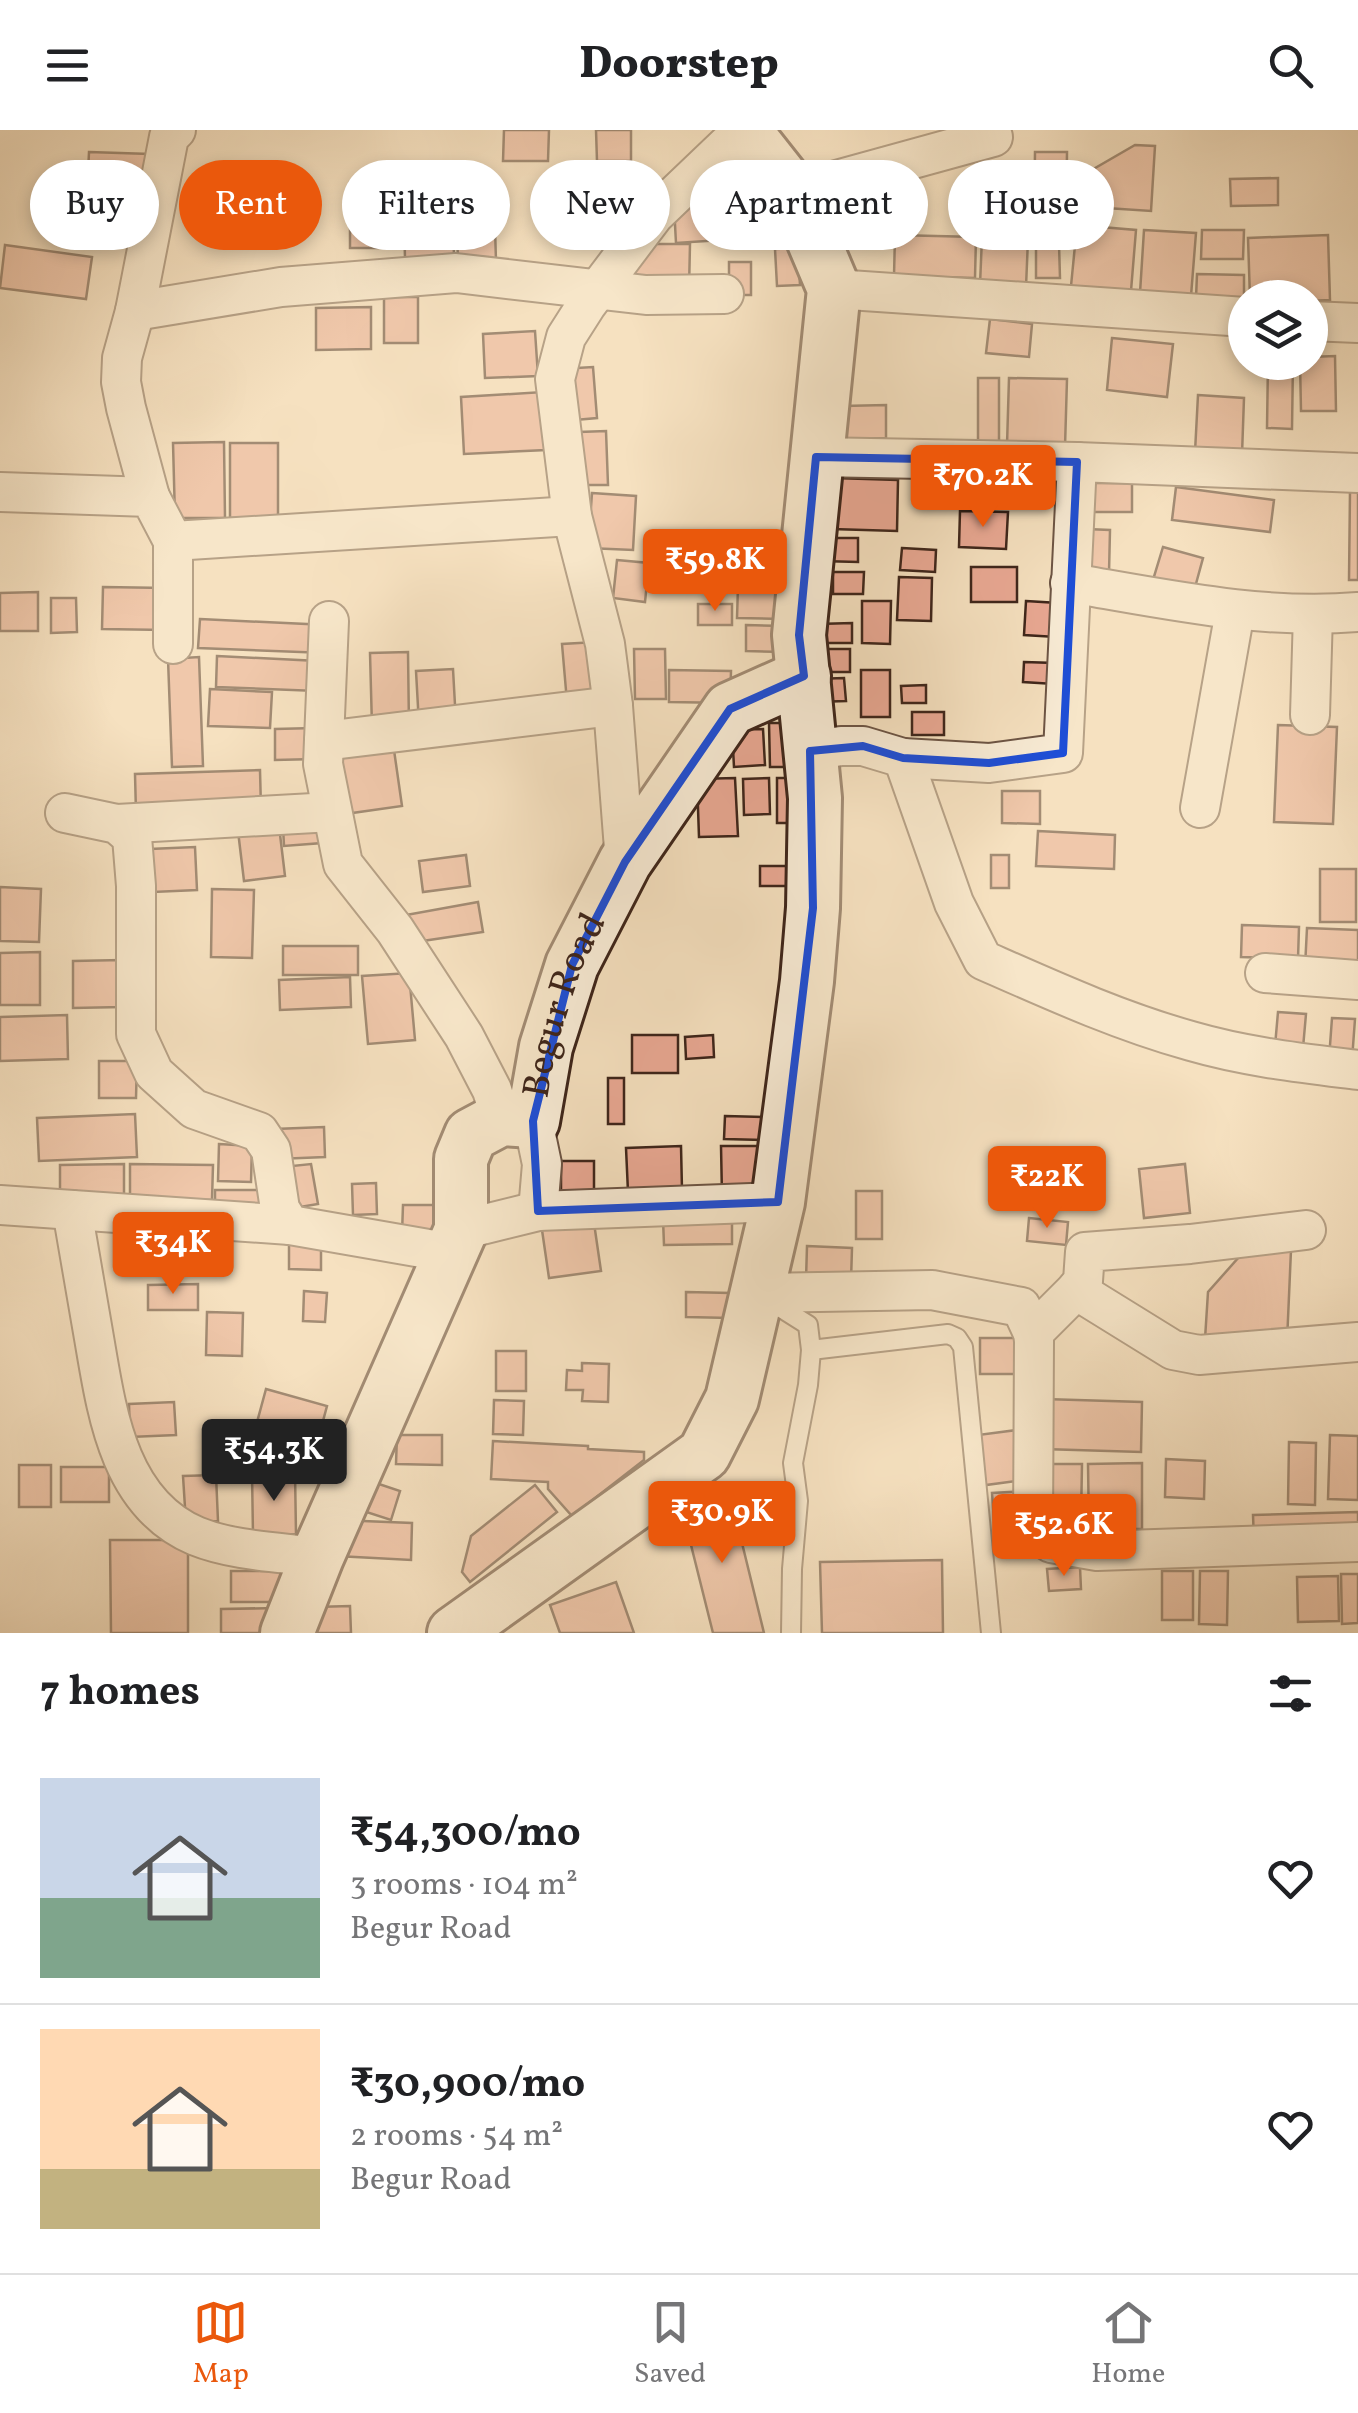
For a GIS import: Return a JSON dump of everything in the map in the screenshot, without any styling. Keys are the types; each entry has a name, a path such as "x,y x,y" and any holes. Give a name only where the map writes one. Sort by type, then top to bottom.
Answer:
{"main road":[{"path":"744,130 768,160"},
{"path":"454,1633 704,1454 732,1399 778,1202 813,908 815,798 799,635 834,289 818,250"},
{"name":"Begur Road","path":"287,1633 456,1241 461,1158 471,1135 517,1120 572,965 625,862 730,708 804,676"}],"street":[{"path":"174,644 173,541 150,496 121,382 122,358 169,137 176,130"},
{"path":"625,862 614,706 605,644 572,516 555,379 566,336 654,215 744,130"},
{"path":"908,160 993,136"},
{"path":"135,311 281,286 456,273 646,295 724,294"},
{"path":"834,289 1228,316"},
{"path":"1328,322 1358,323"},
{"path":"816,457 1077,462 1358,474"},
{"path":"810,751 864,746 903,758 989,763 1063,753 1077,462"},
{"path":"0,492 150,496"},
{"path":"173,541 572,516"},
{"path":"1070,583 1236,611 1358,612"},
{"path":"1200,808 1236,611"},
{"path":"1310,715 1312,614"},
{"path":"329,621 323,764 343,864 395,930 542,1164 538,1211"},
{"path":"324,741 614,706"},
{"path":"903,758 954,903 983,960 1092,1008 1190,1041 1258,1058 1358,1070"},
{"path":"65,813 117,824 332,812"},
{"path":"117,824 132,837 136,886 136,1034 154,1073 194,1108 259,1132 271,1150 280,1208 290,1225"},
{"path":"1265,972 1358,980"},
{"path":"0,1205 456,1241 538,1211 778,1202"},
{"path":"72,1210 106,1408 121,1456 146,1499 167,1519 196,1536 233,1546 317,1557"},
{"path":"1032,1332 1083,1282 1085,1252 1306,1230"},
{"path":"756,1294 932,1290 1021,1307 1032,1332 1032,1530 1051,1543 1097,1551 1358,1542"},
{"path":"1076,1290 1183,1353 1358,1342"}],"lane":[{"path":"756,1294 808,1325 811,1350 793,1463 798,1501 790,1633"},
{"path":"811,1350 948,1334 957,1338 962,1346 991,1633"}],"highlighted area":[{"path":"816,457 1077,462 1063,753 989,763 903,758 863,746 810,751 813,908 778,1202 538,1211 533,1121 572,965 625,862 730,709 804,676 799,635"}],"building":[{"path":"504,130 549,130 548,160 503,160"},
{"path":"596,130 631,130 631,160 597,160"},
{"path":"1135,145 1155,146 1151,211 1114,209 1114,160 1109,160"},
{"path":"89,152 150,154 150,160 89,160"},
{"path":"1035,152 1067,152 1067,160 1035,160"},
{"path":"1278,178 1278,205 1231,206 1230,179"},
{"path":"690,205 690,242 676,243 674,206"},
{"path":"1114,228 1136,230 1131,291 1071,286 1075,250 1114,250"},
{"path":"1144,230 1196,233 1191,296 1140,293"},
{"path":"1202,230 1244,230 1243,259 1201,259"},
{"path":"1328,235 1330,300 1328,280 1249,280 1248,238"},
{"path":"928,236 948,236 948,250 976,250 975,278 894,276 895,250 928,250"},
{"path":"670,244 690,244 689,289 626,288 639,250 670,250"},
{"path":"5,245 92,257 86,299 0,288"},
{"path":"405,250 454,250 454,257 405,258"},
{"path":"458,250 496,250 496,261 458,262"},
{"path":"775,250 798,250 800,285 777,286"},
{"path":"981,250 1028,250 1026,287 980,285"},
{"path":"1036,250 1059,250 1060,278 1036,278"},
{"path":"729,262 751,262 751,295 729,295"},
{"path":"1197,274 1244,275 1244,280 1228,280 1228,299 1196,298"},
{"path":"384,297 418,297 418,343 384,343"},
{"path":"371,307 371,349 316,350 316,308"},
{"path":"990,319 1032,324 1029,357 986,353"},
{"path":"535,331 538,376 485,378 483,334"},
{"path":"1112,338 1173,344 1167,397 1107,390"},
{"path":"1328,356 1335,356 1336,411 1301,411 1300,380 1328,380"},
{"path":"593,367 597,418 564,421 560,369"},
{"path":"978,378 999,378 999,450 978,451"},
{"path":"1009,378 1067,379 1065,447 1007,445"},
{"path":"1268,380 1293,380 1292,429 1267,428"},
{"path":"543,392 546,450 464,454 461,397"},
{"path":"1198,395 1244,398 1242,455 1195,452"},
{"path":"886,405 886,438 844,439 843,406"},
{"path":"606,431 608,485 581,485 579,432"},
{"path":"224,442 225,518 175,518 173,443"},
{"path":"230,443 278,443 278,518 230,518"},
{"path":"834,478 898,480 897,531 832,529"},
{"path":"1090,483 1132,483 1132,512 1090,512"},
{"path":"1176,487 1274,500 1270,532 1172,520"},
{"path":"1350,491 1358,491 1358,580 1349,580"},
{"path":"592,493 636,496 633,550 588,548"},
{"path":"960,511 1008,512 1006,549 959,547"},
{"path":"1086,529 1110,530 1109,573 1085,573"},
{"path":"822,538 858,538 858,562 821,561"},
{"path":"1163,547 1203,558 1194,591 1153,580"},
{"path":"902,548 936,550 935,572 900,570"},
{"path":"739,554 791,554 791,581 739,581"},
{"path":"617,560 649,563 645,602 613,598"},
{"path":"971,567 1017,567 1017,602 971,602"},
{"path":"833,572 864,572 863,594 833,594"},
{"path":"899,577 932,578 931,621 897,620"},
{"path":"738,586 782,588 781,619 737,618"},
{"path":"103,587 167,588 166,630 102,629"},
{"path":"38,592 38,631 0,631 0,593"},
{"path":"51,598 76,598 77,632 51,633"},
{"path":"862,601 891,601 890,644 862,643"},
{"path":"1026,601 1058,603 1056,637 1024,635"},
{"path":"698,604 732,604 732,625 698,625"},
{"path":"200,619 327,625 326,653 198,648"},
{"path":"852,623 852,643 818,643 818,624"},
{"path":"746,625 784,626 783,652 746,651"},
{"path":"596,642 600,699 567,702 562,644"},
{"path":"634,649 665,649 666,699 635,699"},
{"path":"817,649 850,649 850,672 817,672"},
{"path":"408,652 409,727 372,727 370,653"},
{"path":"217,656 318,661 317,691 216,687"},
{"path":"199,657 203,766 172,767 168,659"},
{"path":"1024,662 1055,663 1054,684 1023,682"},
{"path":"453,669 456,723 419,725 416,671"},
{"path":"669,670 731,671 730,703 669,702"},
{"path":"861,670 890,670 890,717 861,717"},
{"path":"844,678 846,701 815,702 814,679"},
{"path":"926,685 926,703 902,703 901,686"},
{"path":"210,689 272,692 270,728 208,726"},
{"path":"912,712 944,712 944,735 912,735"},
{"path":"769,723 797,723 798,767 770,767"},
{"path":"1278,725 1337,727 1333,824 1274,822"},
{"path":"315,728 316,759 275,760 275,729"},
{"path":"763,729 765,765 734,767 732,730"},
{"path":"394,750 402,806 345,814 337,757"},
{"path":"260,770 261,809 136,813 135,774"},
{"path":"735,778 738,836 699,837 697,779"},
{"path":"769,778 770,814 744,815 743,779"},
{"path":"777,778 799,778 800,823 777,823"},
{"path":"1002,791 1040,791 1040,824 1002,823"},
{"path":"320,824 322,843 284,846 283,827"},
{"path":"279,826 285,876 244,881 238,831"},
{"path":"1038,831 1115,835 1114,869 1036,866"},
{"path":"195,847 197,890 153,892 150,849"},
{"path":"466,855 470,886 423,892 419,861"},
{"path":"991,855 1009,855 1009,888 991,888"},
{"path":"760,866 799,866 799,886 760,886"},
{"path":"1320,869 1356,869 1356,922 1320,922"},
{"path":"0,887 41,889 39,942 0,941"},
{"path":"212,889 254,890 252,958 211,957"},
{"path":"478,902 483,932 409,943 406,915"},
{"path":"1242,925 1299,927 1298,959 1241,957"},
{"path":"1307,928 1358,930 1358,970 1305,967"},
{"path":"283,946 358,946 358,975 283,975"},
{"path":"40,952 40,1005 0,1005 0,953"},
{"path":"122,960 122,1007 73,1008 73,961"},
{"path":"409,973 415,1040 368,1044 362,976"},
{"path":"350,977 351,1007 280,1010 279,980"},
{"path":"1278,1012 1306,1014 1303,1048 1275,1046"},
{"path":"67,1015 68,1059 0,1061 0,1017"},
{"path":"1332,1018 1355,1019 1352,1060 1329,1059"},
{"path":"632,1035 678,1035 678,1073 632,1073"},
{"path":"713,1035 714,1057 686,1059 685,1037"},
{"path":"99,1061 137,1061 136,1098 99,1098"},
{"path":"608,1078 624,1078 624,1124 608,1124"},
{"path":"135,1114 137,1157 39,1161 37,1118"},
{"path":"725,1116 768,1117 768,1140 724,1139"},
{"path":"324,1127 325,1157 277,1159 275,1129"},
{"path":"219,1144 252,1146 251,1182 218,1181"},
{"path":"681,1146 682,1190 628,1192 626,1148"},
{"path":"721,1146 761,1146 762,1195 722,1196"},
{"path":"1059,1156 1060,1179 1014,1181 1013,1159"},
{"path":"561,1161 594,1161 594,1198 561,1198"},
{"path":"124,1164 124,1200 60,1201 60,1165"},
{"path":"130,1164 213,1165 212,1200 130,1199"},
{"path":"311,1164 318,1204 288,1209 282,1167"},
{"path":"1185,1164 1190,1213 1144,1218 1139,1169"},
{"path":"376,1183 377,1214 353,1215 352,1184"},
{"path":"215,1190 260,1190 260,1219 215,1219"},
{"path":"856,1191 882,1191 882,1239 856,1239"},
{"path":"403,1205 444,1205 444,1234 402,1234"},
{"path":"1029,1218 1068,1222 1066,1245 1027,1241"},
{"path":"663,1219 732,1219 732,1244 664,1245"},
{"path":"594,1223 601,1271 549,1278 542,1230"},
{"path":"289,1236 321,1236 321,1270 289,1269"},
{"path":"807,1246 852,1248 851,1281 806,1280"},
{"path":"1247,1248 1291,1250 1287,1342 1205,1339 1208,1292"},
{"path":"198,1284 198,1310 148,1310 148,1285"},
{"path":"304,1291 327,1293 325,1322 303,1321"},
{"path":"686,1292 731,1293 731,1318 686,1317"},
{"path":"207,1312 243,1313 242,1356 206,1355"},
{"path":"980,1338 1017,1338 1017,1374 980,1374"},
{"path":"496,1351 526,1351 526,1391 496,1391"},
{"path":"582,1363 609,1364 608,1402 582,1401 583,1390 566,1390 567,1370 582,1371"},
{"path":"266,1389 327,1406 317,1443 256,1426"},
{"path":"1044,1399 1142,1402 1141,1452 1043,1449"},
{"path":"494,1400 524,1401 523,1435 493,1434"},
{"path":"174,1402 176,1435 130,1437 129,1404"},
{"path":"1017,1430 1023,1480 986,1485 978,1435"},
{"path":"397,1435 442,1435 442,1465 396,1464"},
{"path":"1330,1435 1358,1436 1358,1500 1328,1499"},
{"path":"493,1441 644,1452 644,1460 572,1516 548,1489 548,1482 491,1479"},
{"path":"1289,1442 1316,1443 1315,1505 1288,1504"},
{"path":"1166,1459 1205,1461 1204,1499 1165,1497"},
{"path":"1142,1463 1142,1529 1089,1529 1088,1464"},
{"path":"1043,1464 1082,1464 1081,1520 1042,1519"},
{"path":"19,1465 51,1465 51,1507 19,1507"},
{"path":"61,1467 109,1467 109,1502 61,1502"},
{"path":"295,1472 296,1534 253,1535 252,1473"},
{"path":"216,1475 218,1521 186,1523 183,1476"},
{"path":"364,1479 400,1491 391,1520 354,1508"},
{"path":"535,1485 557,1512 470,1582 462,1572 471,1536"},
{"path":"1025,1491 1028,1533 995,1535 992,1493"},
{"path":"730,1494 764,1633 713,1633 681,1505"},
{"path":"1358,1512 1358,1538 1254,1541 1253,1515"},
{"path":"338,1520 412,1523 411,1560 337,1556"},
{"path":"110,1540 188,1540 188,1633 111,1633"},
{"path":"942,1560 943,1633 822,1633 820,1562"},
{"path":"1080,1567 1081,1589 1049,1591 1047,1569"},
{"path":"231,1571 281,1571 282,1602 231,1602"},
{"path":"1162,1571 1193,1571 1193,1620 1162,1620"},
{"path":"1200,1571 1228,1571 1227,1625 1199,1624"},
{"path":"1341,1574 1358,1574 1358,1623 1342,1624"},
{"path":"1338,1576 1339,1621 1298,1622 1297,1577"},
{"path":"616,1582 634,1633 560,1633 550,1605"},
{"path":"350,1606 351,1633 315,1633 315,1607"},
{"path":"277,1608 277,1633 221,1633 221,1609"}]}
